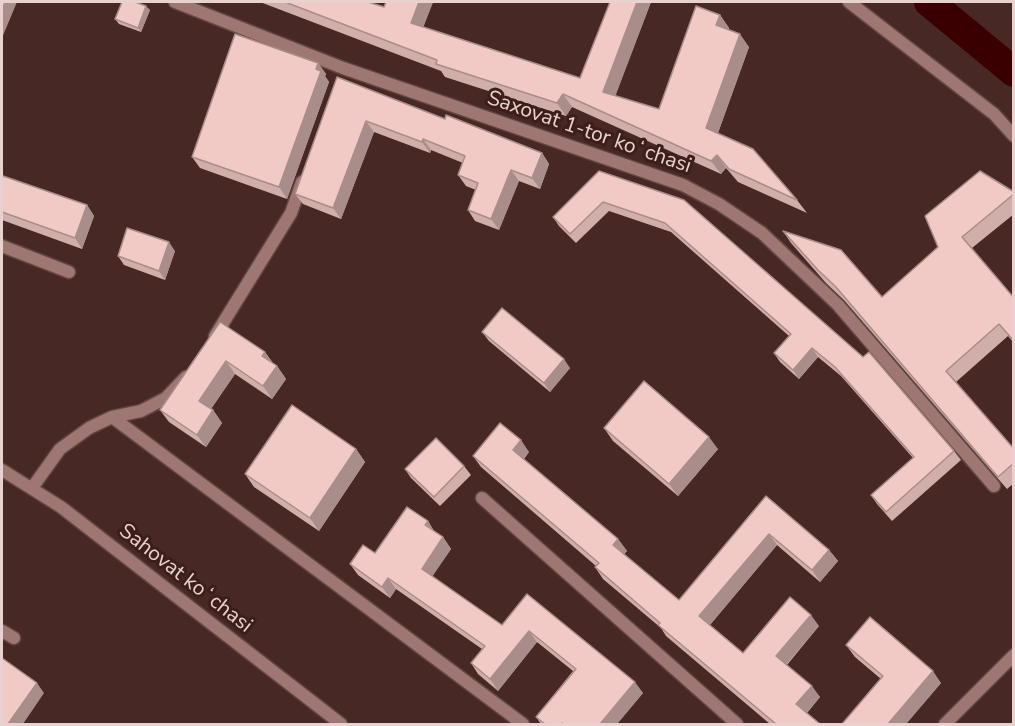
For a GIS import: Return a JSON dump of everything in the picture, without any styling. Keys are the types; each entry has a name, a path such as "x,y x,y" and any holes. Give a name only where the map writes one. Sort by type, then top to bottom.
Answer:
{"street":[{"name":"Saxovat 1-tor koʻchasi","path":"175,2 341,73 683,185 719,204 762,233 838,305 994,486"},
{"path":"849,2 994,114 1014,136"},
{"path":"209,345 291,213 307,169"},
{"path":"2,246 69,272"},
{"path":"32,488 60,449 89,428 112,417 141,411 166,399 196,365"},
{"path":"112,417 524,724"},
{"name":"Sahovat koʻchasi","path":"2,470 61,507 341,724"},
{"path":"482,498 737,724"},
{"path":"2,631 14,638"},
{"path":"945,724 1014,655"}],"building":[{"path":"122,2 135,2 146,6 138,28 115,19"},
{"path":"285,2 368,2 384,7 386,2 419,2 411,23 580,78 610,2 637,2 603,92 659,109 696,6 720,15 716,25 740,34 706,128 753,149 797,200 729,169 717,155 711,161 563,94 557,103 436,64 437,60"},
{"path":"235,34 318,63 316,69 321,71 279,187 192,157"},
{"path":"337,77 445,119 446,115 542,153 532,178 511,170 491,219 468,210 478,183 458,175 465,156 423,139 422,142 366,121 333,208 295,194"},
{"path":"599,171 684,200 863,357 869,352 954,451 886,512 871,495 914,457 835,367 812,348 793,370 774,353 791,334 665,223 603,202 570,234 553,217"},
{"path":"980,171 1014,194 962,237 1014,298 1014,341 999,324 946,371 1014,449 1014,463 998,477 836,287 783,231 841,250 882,297 938,247 925,216"},
{"path":"3,176 87,205 75,238 2,212"},
{"path":"127,228 169,242 159,271 118,256"},
{"path":"502,308 564,359 544,383 482,332"},
{"path":"220,322 265,352 262,356 277,366 263,386 226,361 199,401 213,410 197,435 160,410"},
{"path":"644,381 709,437 669,484 604,428"},
{"path":"292,405 356,449 310,518 245,474"},
{"path":"500,423 521,440 513,450 618,539 613,545 679,600 766,496 829,550 812,570 769,534 699,616 743,653 790,597 811,615 776,656 812,686 796,704 820,724 776,724 658,625 660,623 595,567 599,563 473,456"},
{"path":"436,438 464,466 434,497 405,469"},
{"path":"407,507 428,521 425,525 443,537 422,569 502,625 527,594 635,682 600,724 545,724 536,717 576,669 529,631 490,679 471,663 485,646 388,578 382,587 350,564 363,545 375,553"},
{"path":"870,617 933,671 888,724 842,724 883,676 846,645"},
{"path":"2,658 37,683 8,724 2,724"}],"waterway":[{"path":"929,2 1014,72"}]}
